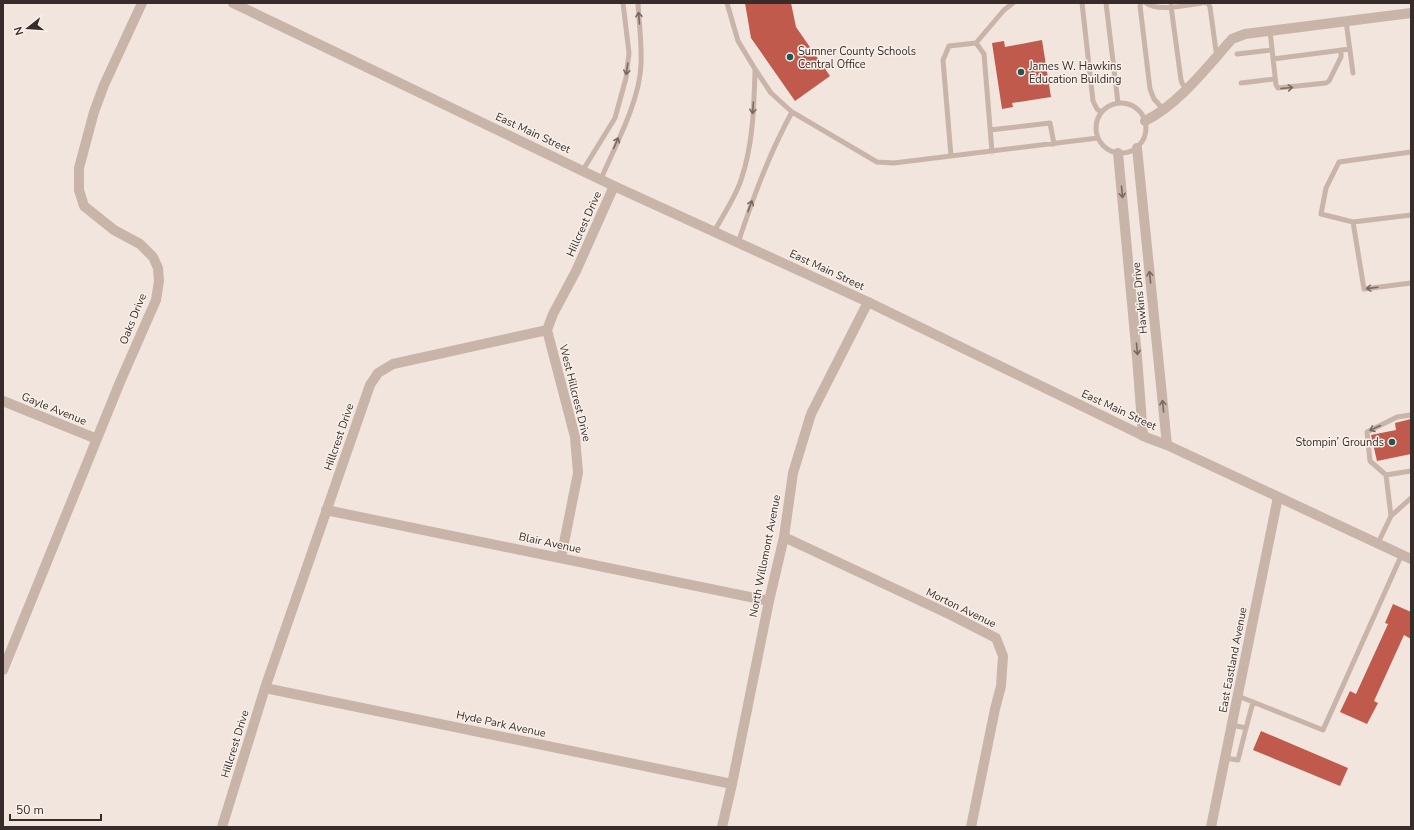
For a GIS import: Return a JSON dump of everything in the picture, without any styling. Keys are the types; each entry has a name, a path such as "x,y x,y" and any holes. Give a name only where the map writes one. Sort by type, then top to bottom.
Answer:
{"street":[{"name":"Oaks Drive","path":"3,670 96,439 156,300 159,281 158,268 153,257 140,244 114,230 84,206 79,190 79,168 94,112 104,85 142,3"},
{"name":"East Main Street","path":"233,3 614,186 868,302 1143,436 1166,445 1406,557"},
{"path":"1145,121 1157,115 1176,100 1232,39 1245,34 1270,30 1411,13"},
{"name":"Hawkins Drive","path":"1137,148 1166,445"},
{"name":"Hawkins Drive","path":"1118,153 1143,436"},
{"name":"Hillcrest Drive","path":"222,827 265,688 370,385 378,373 393,364 547,330 553,314 576,271 614,186"},
{"name":"North Willomont Avenue","path":"722,827 769,601 784,537 793,474 812,414 868,302"},
{"name":"West Hillcrest Drive","path":"547,330 575,437 578,473 562,558"},
{"name":"Gayle Avenue","path":"3,401 96,439"},
{"name":"East Eastland Avenue","path":"1211,827 1278,497"},
{"name":"Blair Avenue","path":"326,510 769,601"},
{"name":"Morton Avenue","path":"784,537 951,615 996,638 1003,656 1001,686 995,709 972,827"},
{"name":"Hyde Park Avenue","path":"265,688 732,784"}],"lane":[{"path":"583,170 615,118 626,78 629,53 623,3"},
{"path":"601,179 631,110 638,85 641,65 638,3"},
{"path":"727,3 738,41 771,93 792,112 877,162 894,163 1098,138"},
{"path":"951,156 944,60 949,46 976,43 1004,10 1012,3"},
{"path":"1082,3 1093,101 1097,109 1101,112"},
{"path":"1106,3 1118,103"},
{"path":"1141,3 1140,6 1150,89 1154,100 1164,110"},
{"path":"1146,3 1150,6 1163,7 1202,3"},
{"path":"1206,3 1208,3 1210,7 1216,51 1218,54"},
{"path":"1171,6 1181,80 1186,89"},
{"path":"1346,21 1353,73"},
{"path":"1270,30 1275,79 1278,88 1282,89 1326,83 1329,81 1341,57 1341,50"},
{"path":"976,43 984,54 992,152"},
{"path":"1273,59 1350,49"},
{"path":"1237,54 1272,50"},
{"path":"714,232 740,181 748,155 753,119 755,70"},
{"path":"1241,83 1275,79"},
{"path":"1118,103 1132,105 1142,114 1146,128 1145,136 1137,148 1125,153 1118,153 1106,148 1098,138 1096,130 1096,122 1101,112 1110,105 1118,103"},
{"path":"738,243 750,205 779,135 792,112"},
{"path":"990,130 1050,123 1054,144"},
{"path":"1411,152 1339,162 1326,188 1321,214 1353,222 1411,215"},
{"path":"1353,222 1364,289 1411,283"},
{"path":"1391,516 1386,475 1370,461 1367,432 1397,417 1411,415"},
{"path":"1386,475 1411,471"},
{"path":"1378,543 1391,516 1411,498"},
{"path":"1238,696 1323,730 1406,557"},
{"path":"1225,758 1238,760 1253,702"},
{"path":"1232,726 1246,728"}],"building":[{"name":"Sumner County Schools Central Office","path":"745,3 791,3 796,27 830,76 795,101 751,38"},
{"name":"James W. Hawkins Education Building","path":"1042,40 1051,97 1012,103 1013,107 1002,109 992,43 1004,41 1005,47"},
{"name":"Stompin’ Grounds","path":"1411,419 1411,454 1377,461 1371,435 1396,430 1395,423"},
{"path":"1393,604 1411,612 1411,639 1404,635 1374,701 1378,703 1367,724 1340,712 1350,691 1356,694 1388,624 1385,623"},
{"path":"1261,731 1348,768 1340,786 1253,750"}],"place":[{"name":"Sumner County Schools Central Office","path":"790,57"},
{"name":"James W. Hawkins Education Building","path":"1021,72"},
{"name":"Stompin’ Grounds","path":"1392,442"}]}
